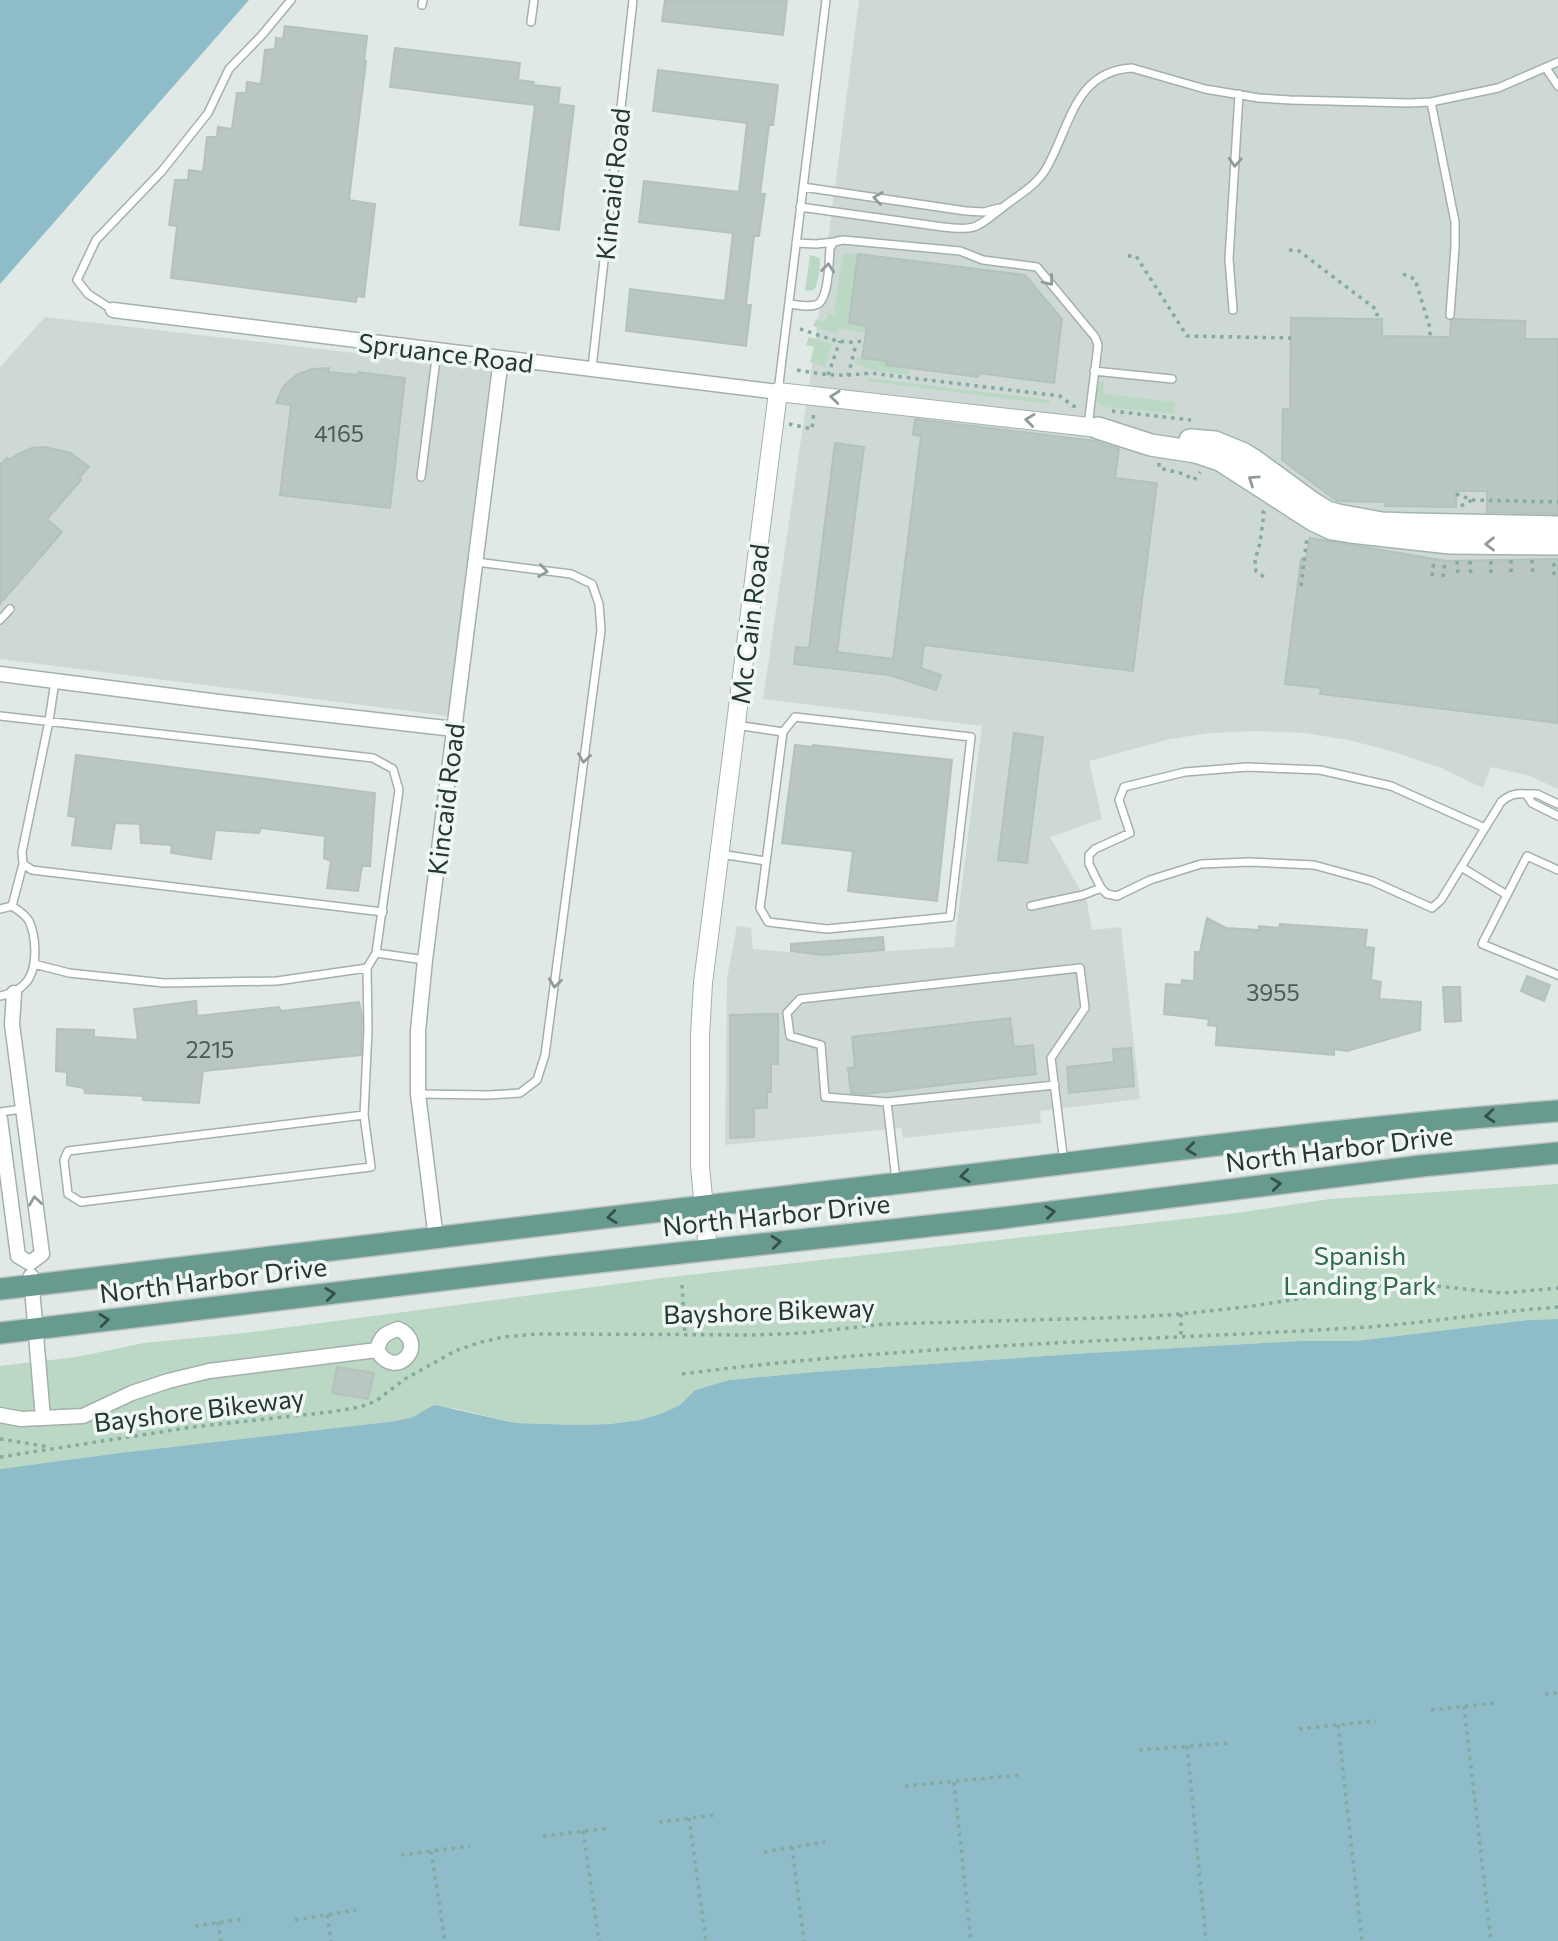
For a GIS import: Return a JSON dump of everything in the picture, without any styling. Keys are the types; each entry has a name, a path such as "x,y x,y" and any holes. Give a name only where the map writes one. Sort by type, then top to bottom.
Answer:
{"main road":[{"path":"1093,427 1215,442 1226,446 1255,461 1326,512 1382,523 1558,527"},
{"path":"1093,427 1151,445 1220,460 1312,520 1332,529 1450,543 1556,551"},
{"name":"North Harbor Drive","path":"0,1289 1434,1121 1558,1111"},
{"name":"North Harbor Drive","path":"0,1333 552,1267 1015,1216 1421,1166 1558,1153"}],"street":[{"name":"Spruance Road","path":"113,310 778,392"},
{"name":"Kincaid Road","path":"436,1239 418,1094 418,1031 502,359"},
{"path":"778,392 1093,427"},
{"name":"Mc Cain Road","path":"708,1250 700,1166 700,1035 704,983 778,392"},
{"path":"0,674 454,729"},
{"path":"7,994 42,1254 30,1263"},
{"path":"0,1119 18,1256 30,1263"},
{"path":"30,1263 43,1418"},
{"path":"0,1415 21,1419 83,1416 132,1393 209,1371 377,1350"}],"lane":[{"path":"113,310 88,294 77,280 96,240 162,171 208,113 229,69 291,0"},
{"path":"531,22 534,0"},
{"name":"Kincaid Road","path":"592,368 633,0"},
{"name":"Mc Cain Road","path":"778,392 826,0"},
{"path":"800,207 961,229 975,228 1035,183 1045,170 1081,96 1101,75 1121,68 1132,68 1205,89 1239,94 1290,100 1409,103 1431,102 1498,88 1558,62"},
{"path":"1546,68 1558,86"},
{"path":"1233,310 1229,260 1239,94"},
{"path":"1431,102 1455,222 1450,315"},
{"path":"803,187 966,211 984,212 1003,207"},
{"path":"796,243 816,244 843,240 960,251 983,260 1037,267 1095,337 1098,345 1094,371 1093,427"},
{"path":"789,304 810,306 825,297 830,248 834,242"},
{"path":"421,477 437,351"},
{"path":"1094,371 1172,379"},
{"path":"418,1094 520,1093 537,1080 545,1055 601,630 599,604 592,584 571,574 476,562"},
{"path":"0,620 10,609"},
{"path":"12,906 23,864 55,681"},
{"path":"0,716 373,758 393,769 399,790 376,954 367,968 368,1029 364,1115 371,1167 81,1202 68,1194 64,1160 68,1151 364,1115"},
{"path":"795,717 971,737 950,917 827,929 768,922 760,908 783,732 795,717"},
{"path":"736,725 783,732"},
{"path":"1485,828 1391,786 1320,770 1247,767 1185,772 1124,787 1118,800 1130,833 1095,849 1089,855 1088,864 1101,888 1107,894 1116,896 1150,880 1201,864 1249,862 1314,865 1372,881 1432,908 1441,900 1507,796 1516,793 1537,794 1558,804"},
{"path":"1526,794 1532,803 1558,816"},
{"path":"720,854 766,861"},
{"path":"1558,870 1527,856 1482,943 1558,975"},
{"path":"23,864 32,870 383,912"},
{"path":"1461,867 1507,895"},
{"path":"1031,906 1083,895 1101,888"},
{"path":"0,909 12,906"},
{"path":"7,994 28,980 34,964 34,939 28,918 12,906"},
{"path":"376,954 425,960"},
{"path":"34,964 69,974 164,983 277,981 367,968"},
{"path":"1055,1084 887,1102 825,1097 821,1045 790,1036 788,1013 800,999 1080,968 1085,1008 1051,1058 1055,1084 1056,1109 1065,1164"},
{"path":"887,1102 896,1184"},
{"path":"0,1112 22,1109"}],"path":[{"path":"1289,250 1299,251 1377,310 1377,319"},
{"path":"1128,256 1136,256 1186,336 1291,338"},
{"path":"1403,274 1415,279 1430,328 1430,337"},
{"path":"800,329 840,341 856,343 865,340"},
{"path":"828,375 840,341"},
{"path":"848,376 856,343"},
{"path":"790,368 797,370 801,377"},
{"path":"785,423 812,429 815,408"},
{"path":"1159,460 1159,468 1184,474 1194,480 1204,468"},
{"path":"1456,494 1472,500 1558,502"},
{"path":"1254,505 1264,513 1255,560 1256,571 1264,577"},
{"path":"1554,576 1556,551"},
{"path":"1432,576 1434,558"},
{"path":"1511,558 1511,576"},
{"path":"1532,558 1533,576"},
{"path":"1443,577 1445,559"},
{"path":"1457,559 1458,578"},
{"path":"1470,559 1471,578"},
{"path":"1491,559 1491,577"},
{"name":"Bayshore Bikeway","path":"0,1457 193,1427 360,1407 376,1401 405,1380 455,1352 504,1337 537,1334 752,1335 804,1333 885,1324 1181,1314 1253,1306 1385,1285 1418,1284 1502,1293 1558,1288"},
{"path":"681,1285 685,1334"},
{"path":"682,1374 754,1364 881,1353 1357,1328 1558,1307"},
{"path":"1181,1314 1181,1338"},
{"path":"0,1439 55,1448"},
{"path":"1545,1694 1558,1693"},
{"path":"1430,1710 1494,1703"},
{"path":"1464,1706 1491,1941"},
{"path":"1298,1729 1376,1721"},
{"path":"1338,1725 1362,1941"},
{"path":"1139,1750 1229,1743"},
{"path":"1186,1746 1206,1941"},
{"path":"905,1786 1019,1775"},
{"path":"954,1782 971,1941"},
{"path":"659,1822 715,1815"},
{"path":"689,1818 706,1941"},
{"path":"542,1836 610,1828"},
{"path":"583,1831 599,1941"},
{"path":"764,1852 825,1842"},
{"path":"401,1855 470,1846"},
{"path":"792,1847 804,1941"},
{"path":"431,1851 445,1941"},
{"path":"295,1920 356,1910"},
{"path":"327,1915 331,1941"},
{"path":"195,1926 244,1919"},
{"path":"218,1922 221,1941"}],"shaded area":[{"path":"859,0 1558,0 1558,789 1530,776 1491,767 1483,788 1441,768 1397,753 1353,741 1305,733 1211,733 1170,739 1089,761 1102,819 1050,837 1087,902 1092,930 1121,927 1140,1099 1040,1111 1041,1123 903,1138 901,1128 725,1145 727,978 737,926 751,928 753,949 821,955 954,947 982,726 763,699 813,358"},
{"path":"45,317 491,369 448,716 0,659 0,367"}],"green space":[{"path":"843,253 858,254 849,323 867,326 866,333 839,328 837,334 813,326 816,319 825,322 828,314 834,315"},
{"path":"810,255 820,258 819,275 814,290 805,291"},
{"path":"809,337 832,344 825,367 810,362 814,347 806,345"},
{"path":"858,357 910,368 909,375 876,371 854,363"},
{"path":"868,378 1049,400 1050,404 867,381"},
{"path":"1098,382 1104,382 1103,394 1175,402 1174,414 1105,407 1096,402"},
{"name":"Spanish Landing Park","path":"1558,1184 1558,1319 1528,1320 1356,1341 1299,1341 1089,1353 729,1380 695,1390 680,1405 663,1413 640,1420 610,1424 516,1423 453,1408 430,1407 413,1417 397,1421 0,1469 0,1366 76,1357 144,1343 245,1333 662,1278 1236,1213 1330,1199"}],"water":[{"path":"0,0 249,0 0,284"},
{"path":"1558,1319 1558,1941 0,1941 0,1469 396,1421 413,1417 435,1405 516,1423 610,1424 640,1420 663,1413 680,1405 695,1390 729,1380 1089,1353 1299,1341 1356,1341 1528,1320"}],"building":[{"path":"665,0 787,0 783,35 662,21"},
{"path":"285,26 367,36 349,200 375,204 364,297 357,296 356,302 171,278 177,226 169,225 175,180 188,180 189,170 203,172 207,137 217,137 218,127 232,129 237,93 246,93 247,82 261,84 265,50 275,49 276,38 283,39"},
{"path":"395,48 520,63 518,80 534,82 533,85 560,88 558,104 574,106 559,230 520,225 535,105 390,87"},
{"path":"658,70 778,85 773,125 769,125 760,194 765,194 759,236 754,236 746,305 751,305 746,346 626,331 630,289 725,301 733,233 639,222 644,181 739,192 747,123 653,111"},
{"path":"858,254 1025,275 1062,319 1054,383 979,373 978,377 886,365 887,361 862,358 867,326 849,323"},
{"path":"1291,318 1382,319 1382,336 1450,337 1451,321 1454,319 1525,321 1525,339 1558,339 1558,514 1487,512 1487,491 1456,491 1456,507 1385,506 1385,502 1337,501 1282,460 1283,409 1290,409"},
{"path":"329,368 328,372 358,375 359,372 405,378 390,508 280,495 291,405 276,403 283,387 296,375 312,369"},
{"path":"915,419 1095,441 1119,449 1115,478 1157,483 1133,671 924,645 921,668 941,675 936,690 889,675 794,664 796,647 809,648 835,443 864,447 837,652 893,659 921,436 913,435"},
{"path":"44,447 71,453 89,467 47,519 62,532 0,604 0,465 7,458 9,460 32,448"},
{"path":"1310,538 1447,561 1558,559 1558,723 1320,694 1321,688 1285,684 1301,559 1306,559"},
{"path":"1014,733 1043,737 1027,863 998,860"},
{"path":"795,745 952,760 937,901 848,891 853,851 782,843"},
{"path":"76,755 375,793 370,866 362,866 358,891 327,888 331,861 324,858 325,836 261,828 259,833 215,830 211,859 171,853 172,845 141,843 140,824 115,823 111,849 72,845 76,817 68,816"},
{"path":"1207,918 1226,928 1259,930 1259,926 1279,928 1280,924 1367,930 1365,947 1374,948 1371,980 1381,982 1379,999 1421,1002 1420,1030 1347,1051 1334,1049 1334,1055 1216,1045 1217,1026 1208,1025 1209,1019 1164,1014 1166,984 1181,985 1182,980 1194,981 1195,952 1200,952"},
{"path":"883,937 884,950 823,955 791,951 791,944"},
{"path":"1527,976 1550,985 1544,1001 1521,991"},
{"path":"1443,987 1460,987 1461,1021 1445,1022"},
{"path":"196,1001 197,1016 279,1007 281,1011 359,1002 362,1016 361,1055 203,1071 199,1103 85,1093 84,1088 67,1085 67,1072 56,1071 57,1029 94,1030 94,1037 138,1040 134,1009"},
{"path":"778,1014 778,1064 771,1064 771,1092 767,1092 767,1108 754,1108 754,1137 730,1138 730,1015"},
{"path":"1010,1018 1014,1047 1033,1045 1036,1074 865,1094 851,1093 848,1068 855,1067 852,1037"},
{"path":"1131,1048 1134,1086 1069,1093 1067,1067 1114,1062 1113,1049"},
{"path":"337,1367 374,1373 368,1399 332,1393"}]}
